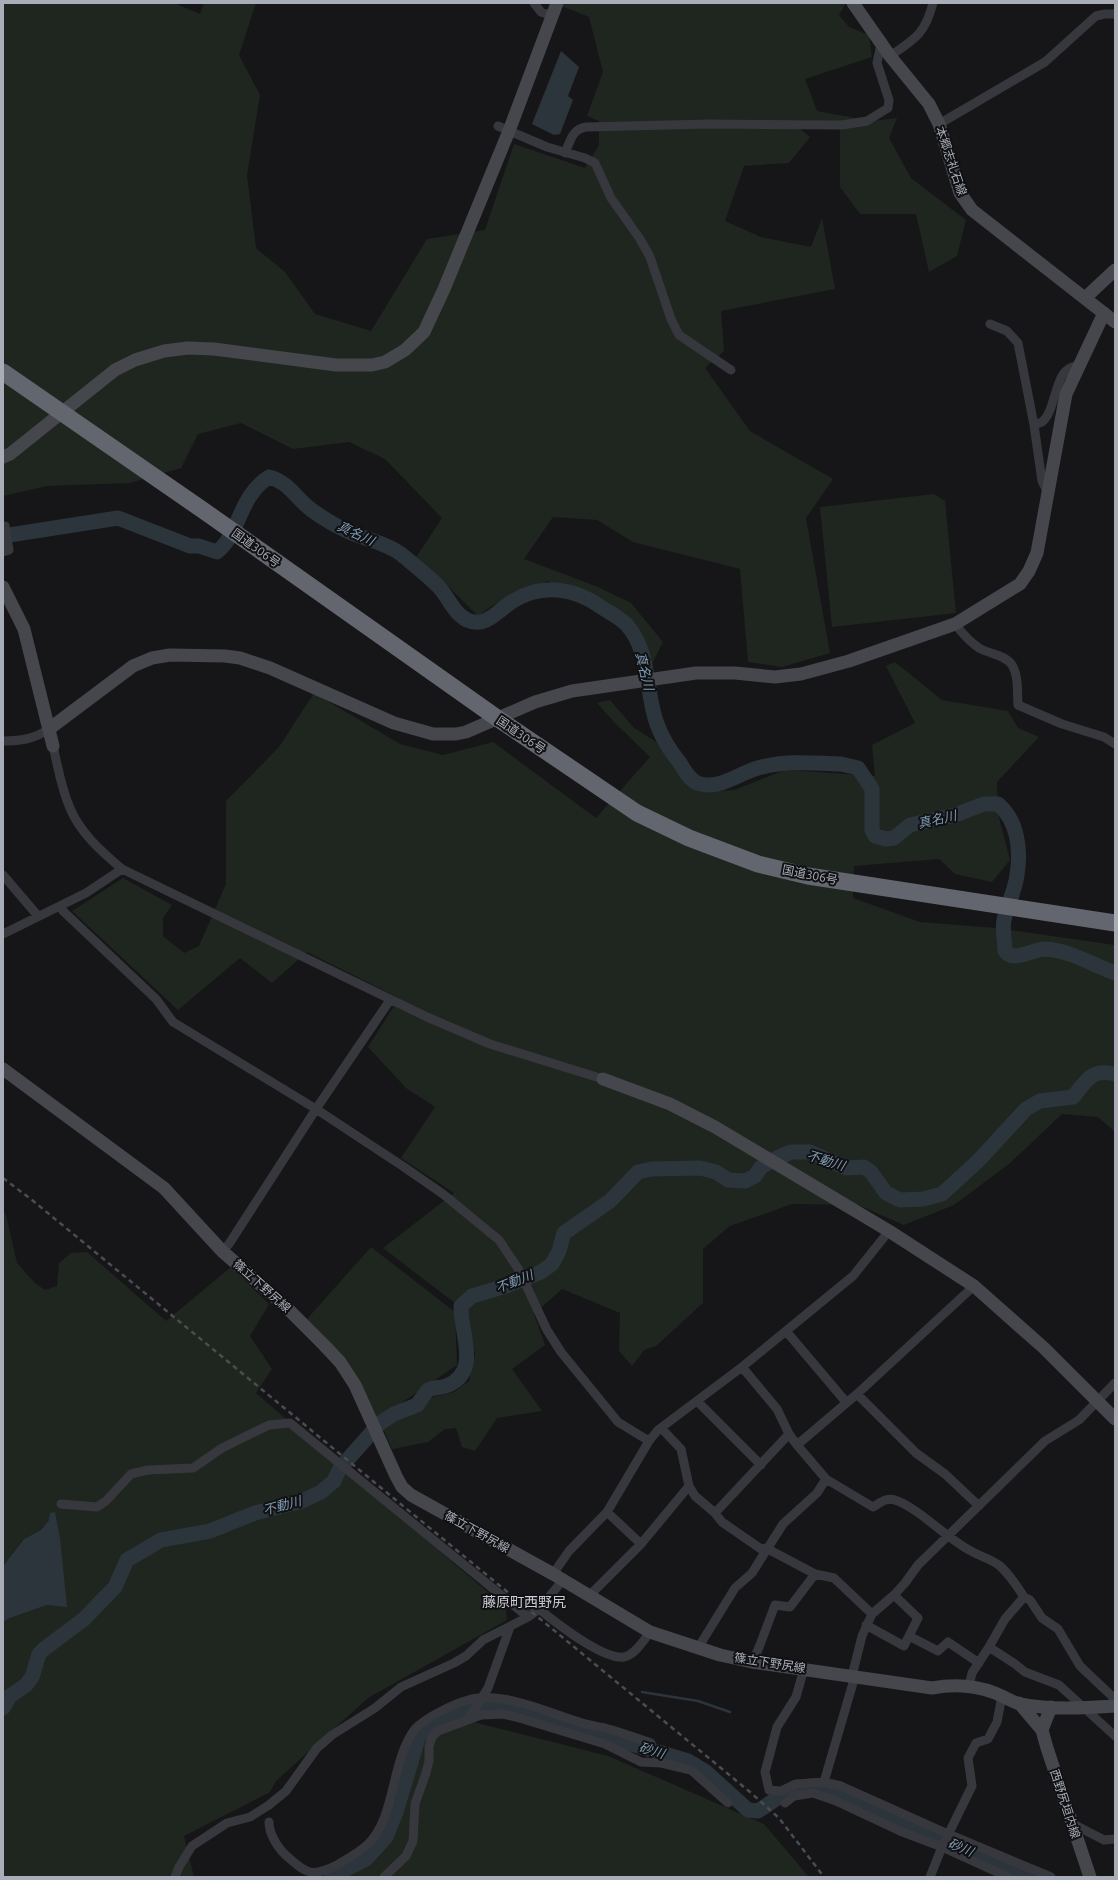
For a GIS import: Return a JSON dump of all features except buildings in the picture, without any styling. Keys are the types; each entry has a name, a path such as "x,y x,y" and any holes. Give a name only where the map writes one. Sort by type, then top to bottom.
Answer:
{"highway":[{"name":"国道306号","path":"3,372 207,513 497,718 636,813 689,838 758,864 808,876 1115,923"}],"street":[{"path":"534,3 541,12 553,16"},
{"path":"3,457 10,454 115,370 135,360 164,351 188,348 214,349 336,365 372,365 385,362 405,350 424,332 444,290 504,129 553,16 557,3"},
{"name":"本郷志礼石線","path":"853,3 890,56 929,104 939,124 960,193 972,210 1115,322"},
{"path":"890,56 915,39 923,30 933,3"},
{"path":"939,124 1045,62 1096,16 1115,14"},
{"path":"565,152 573,134 577,130 586,127 710,124 842,125 867,121 888,108 889,100 877,63 881,44"},
{"path":"504,129 547,147 585,158 595,164 611,198 640,239 650,258 679,335 731,370"},
{"path":"1085,298 1115,270"},
{"path":"3,741 22,742 38,737 133,666 152,658 170,655 225,656 240,658 270,668 394,723 433,734 456,734 466,732 535,702 572,691 656,677 696,673 735,673 775,677 800,674 849,661 955,624 1020,584 1029,571 1038,553 1066,394 1104,314"},
{"path":"990,324 1007,331 1018,343 1034,425 1042,481 1048,492"},
{"path":"1034,425 1042,422 1047,415 1064,371 1072,366 1078,366"},
{"path":"3,552 9,550 5,528"},
{"path":"3,587 24,629 62,786 70,810 87,835 102,852 122,869 390,1000 490,1044 603,1079 670,1104 715,1127 889,1231 974,1286 1044,1348 1115,1419"},
{"path":"955,624 970,641 980,648 1007,660 1011,664 1016,681 1018,705 1062,724 1104,737 1115,744"},
{"path":"3,934 9,933 38,916 86,893 122,869"},
{"path":"3,875 38,916"},
{"path":"60,906 63,911 156,999 173,1022 316,1109 404,1167 470,1215 499,1240 521,1275 547,1330 581,1378 618,1422 649,1441"},
{"path":"222,1251 229,1244 316,1109 390,1000"},
{"name":"篠立下野尻線","path":"3,1070 164,1188 222,1251 287,1308 340,1362 355,1385 396,1476 402,1487 411,1495 590,1595 650,1632 720,1655 752,1662 932,1688 959,1685 969,1686 1019,1703 1051,1707 1083,1708 1115,1706"},
{"path":"175,1877 179,1867 192,1846 227,1823 250,1817 269,1805 286,1791 317,1748 332,1735 368,1712 401,1687 454,1663 466,1656 483,1640 510,1627 539,1609 558,1577 569,1551 607,1512 649,1441 660,1428 742,1367 769,1342 786,1331 853,1276 889,1231"},
{"path":"797,1445 857,1394 974,1286"},
{"path":"786,1331 846,1402"},
{"path":"742,1367 777,1409 789,1434 826,1479 873,1507 886,1500 894,1499 916,1512 972,1552 982,1555 999,1565 1015,1581 1024,1597 1030,1600 1042,1618 1058,1629 1080,1666 1115,1699"},
{"path":"824,1782 853,1676 856,1653 866,1625 872,1614 906,1583 918,1564 947,1535 979,1506 1045,1441 1079,1420 1115,1383"},
{"path":"857,1394 916,1453 945,1474 979,1506"},
{"path":"697,1401 761,1465"},
{"path":"61,1504 97,1507 106,1501 131,1474 148,1470 193,1468 222,1448 269,1425 290,1423 528,1617"},
{"path":"660,1428 681,1450 689,1486 695,1496 715,1513 722,1522 740,1536 761,1549 766,1548 815,1574 834,1578 872,1614"},
{"path":"715,1513 789,1434"},
{"path":"698,1648 735,1588 752,1573 766,1548 783,1524 817,1493 826,1479"},
{"path":"590,1595 641,1544 689,1486"},
{"path":"607,1512 641,1544"},
{"path":"752,1662 775,1605 790,1607 815,1574"},
{"path":"866,1625 904,1646 918,1618 894,1595"},
{"path":"969,1686 972,1674 1005,1619 1024,1597"},
{"path":"539,1609 556,1624 590,1645 611,1654 623,1657 630,1654 650,1632"},
{"path":"468,1719 480,1700 496,1668 510,1627"},
{"path":"909,1636 938,1651 948,1642 979,1663"},
{"path":"989,1647 1015,1664 1024,1672 1059,1685 1070,1692 1083,1708 1115,1736"},
{"path":"804,1669 796,1698 777,1727 765,1772 769,1790 781,1791 798,1784 824,1782 841,1786 945,1841 990,1873 1008,1877"},
{"path":"930,1877 945,1841 972,1786 968,1758 976,1743 988,1739 996,1722 1002,1696"},
{"path":"270,1822 270,1829 282,1852 299,1867 312,1873 320,1873 350,1858 368,1845 384,1818 399,1761 416,1729 427,1719 467,1700 510,1700 584,1724 617,1731 651,1743"},
{"name":"西野尻垣内線","path":"1019,1703 1042,1730 1071,1823 1090,1877"},
{"path":"1042,1730 1051,1707"},
{"path":"384,1877 406,1856 413,1841 415,1804 426,1773 429,1761 429,1746 432,1737 438,1731 481,1715 503,1714 605,1744 641,1762 661,1763 691,1770 728,1803"},
{"path":"785,1803 794,1796 813,1793 836,1801 900,1831 945,1841 1051,1877"},
{"path":"1071,1823 1104,1840 1115,1838"}],"shaded area":[{"path":"3,3 174,3 200,14 204,3 256,3 239,55 260,95 247,175 256,248 285,272 315,314 371,331 427,239 485,230 514,144 585,168 599,145 599,121 587,116 603,72 589,17 554,3 846,3 839,15 849,27 869,35 872,57 805,79 817,111 872,121 897,118 889,138 911,178 966,220 957,256 929,272 916,214 860,214 840,187 840,122 789,120 810,137 789,163 744,166 725,221 761,237 811,247 822,218 835,289 721,311 724,351 705,368 750,431 833,479 806,518 830,653 782,667 748,662 740,569 633,542 597,520 553,517 524,559 598,587 631,603 663,642 649,670 643,650 635,633 625,620 613,609 583,593 547,581 492,606 478,616 449,587 415,559 442,518 385,459 349,442 293,449 241,423 198,434 181,468 130,483 47,486 3,496"},
{"path":"561,51 579,67 568,96 573,100 560,134 554,135 532,124"},
{"path":"934,494 945,501 956,613 832,627 820,507"},
{"path":"895,662 942,700 1008,711 1018,728 1039,737 997,782 998,814 1010,860 992,882 955,874 939,859 854,866 853,898 920,922 996,928 1115,945 1115,1132 1098,1117 1062,1114 1009,1164 954,1205 904,1225 858,1205 792,1204 730,1226 703,1249 703,1303 656,1346 644,1350 632,1366 619,1351 620,1313 562,1289 534,1314 545,1345 512,1369 542,1411 497,1418 475,1451 462,1447 456,1428 445,1429 428,1442 392,1449 383,1428 397,1418 420,1411 433,1397 454,1392 469,1381 475,1355 469,1314 383,1248 454,1193 401,1158 435,1107 406,1088 368,1047 399,998 307,952 272,983 240,958 178,1010 72,911 123,878 172,905 163,918 163,936 184,953 199,946 226,884 226,801 279,747 314,693 400,744 443,755 493,742 596,818 650,757 597,703 610,700 634,728 663,746 683,779 701,792 734,790 785,770 875,776 872,745 915,723 886,666"},
{"path":"3,1210 6,1215 17,1263 35,1283 45,1290 57,1286 59,1263 71,1253 87,1252 166,1321 231,1267 269,1304 250,1336 272,1369 256,1393 506,1608 507,1620 368,1698 276,1781 270,1792 184,1836 194,1877 3,1877 3,1622 10,1618 47,1605 67,1606 49,1520 41,1530 24,1539 3,1566"},
{"path":"371,1247 455,1312 457,1365 375,1421 307,1319"},
{"path":"55,1512 60,1538 67,1607 47,1605 10,1618 3,1622 3,1566 24,1539 41,1530 49,1520 50,1513"},
{"path":"470,1721 608,1756 764,1824 809,1877 326,1877 372,1851 394,1815 428,1737"}],"waterway":[{"name":"真名川","path":"3,536 118,518 190,546 199,546 217,552 231,535 251,494 269,477 282,482 307,507 333,524 352,533 388,546 401,554 438,586 454,609 467,620 474,622 486,620 513,601 524,595 535,592 558,590 580,596 591,601 621,620 634,635 644,659 653,712 659,729 670,750 687,774 694,781 705,785 713,785 768,765 789,763 841,764 858,768 872,789 872,830 875,836 886,839 894,838 910,825 955,815 984,804 998,804 1005,811 1014,827 1019,856 1016,881 1003,924 1005,951 1013,956 1018,956 1045,949 1054,950 1072,955 1115,973"},
{"name":"不動川","path":"3,1708 10,1696 26,1685 32,1677 39,1654 84,1619 115,1587 127,1560 161,1540 210,1531 255,1513 302,1501 321,1492 334,1481 339,1470 380,1423 394,1414 417,1405 428,1390 446,1386 457,1380 463,1372 467,1350 461,1306 472,1296 506,1286 541,1272 552,1264 559,1251 564,1233 610,1201 638,1172 652,1169 700,1168 716,1172 728,1180 745,1181 755,1176 761,1167 777,1158 791,1152 810,1152 846,1168 864,1167 871,1172 886,1193 900,1200 923,1199 942,1194 978,1161 1026,1109 1040,1101 1073,1097 1085,1082 1094,1075 1100,1073 1115,1074"},
{"path":"642,1692 698,1701 730,1712"},
{"name":"砂川","path":"331,1877 366,1859 386,1837 396,1812 418,1739 424,1730 436,1722 473,1708 492,1705 509,1707 688,1761 706,1772 748,1810 758,1811 796,1787 813,1786 827,1789 1030,1877"}],"railway":[{"path":"3,1178 32,1200 750,1792 779,1818 824,1877"}],"district":[{"name":"藤原町西野尻","path":"524,1602"}]}
